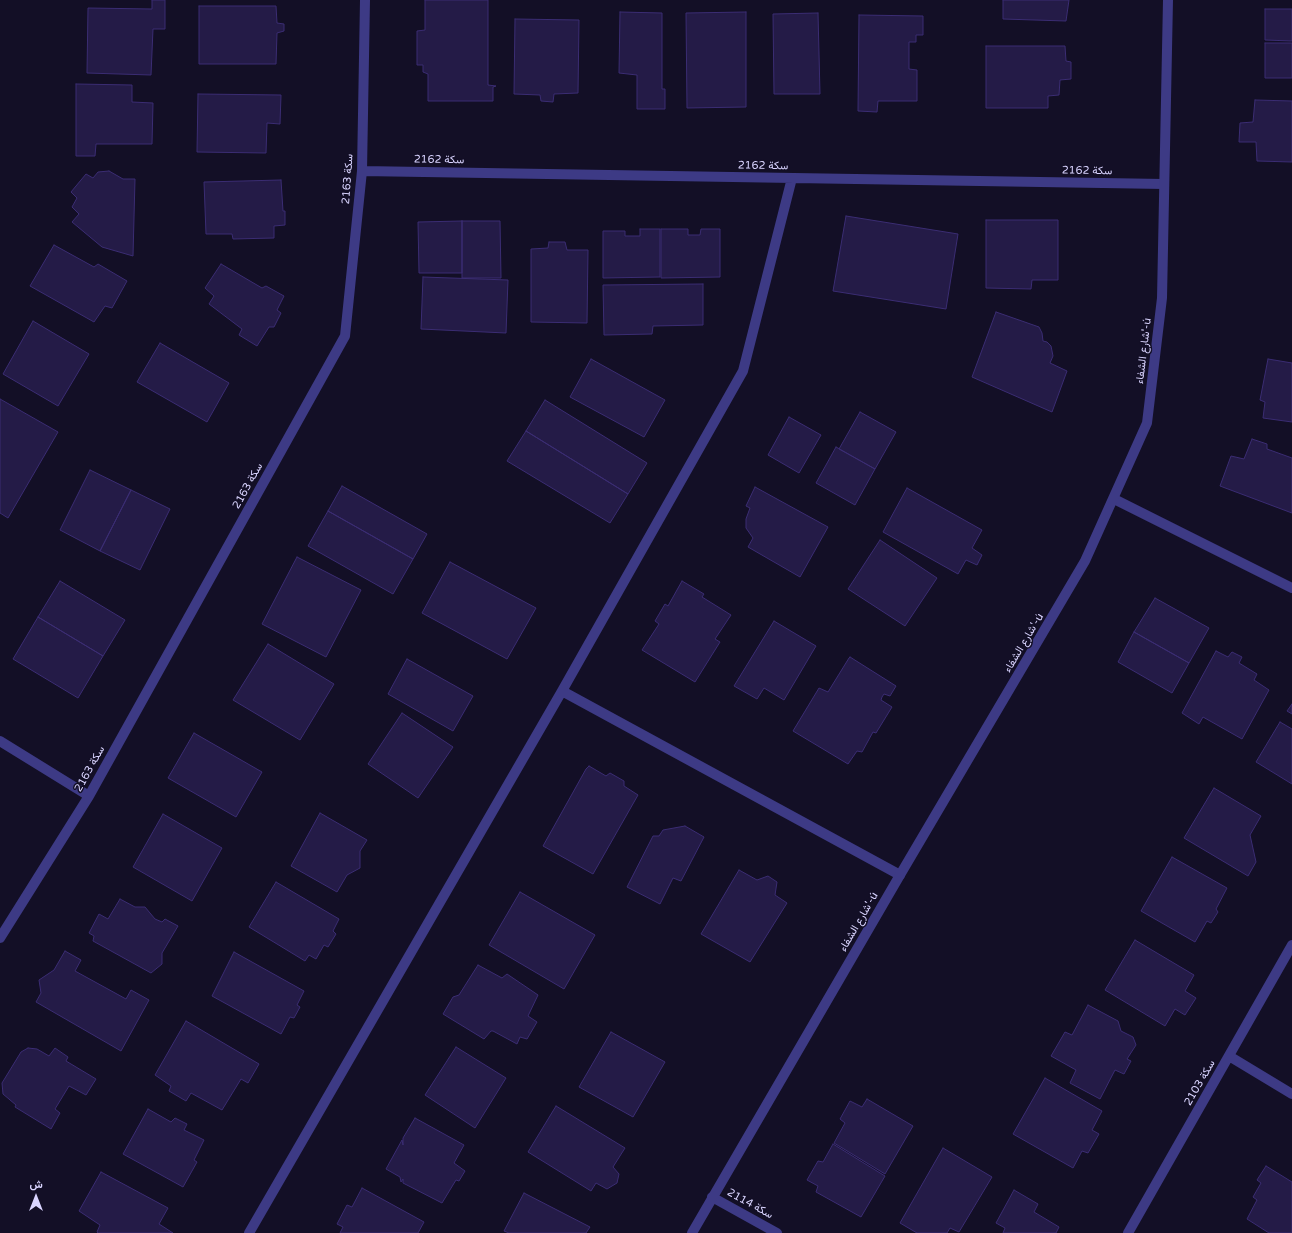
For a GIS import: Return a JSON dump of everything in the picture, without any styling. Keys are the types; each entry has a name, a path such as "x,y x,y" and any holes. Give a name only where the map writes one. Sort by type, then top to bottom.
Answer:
{"street":[{"name":"سكة 2163","path":"0,938 89,796 345,336 362,171 365,0"},
{"name":"شارع الشفاء'-ú","path":"692,1233 900,875 1086,562 1147,423 1162,298 1168,0"},
{"name":"سكة 2162","path":"362,171 1164,184"},
{"path":"249,1233 562,691 743,371 792,178"},
{"path":"1114,498 1292,588"},
{"path":"562,691 900,875"},
{"path":"0,741 89,796"},
{"name":"سكة 2103","path":"1128,1233 1292,945"},
{"path":"1229,1056 1292,1094"},
{"name":"سكة 2114","path":"712,1197 777,1233"}],"building":[{"path":"152,0 165,0 165,29 153,29 151,75 87,73 88,8 152,9"},
{"path":"425,0 488,0 488,85 496,86 493,87 493,101 428,101 428,74 423,72 423,65 417,65 417,31 425,30"},
{"path":"1003,0 1069,0 1066,21 1003,19"},
{"path":"199,6 276,6 277,23 284,24 284,31 277,33 276,64 199,64"},
{"path":"1265,9 1292,9 1292,41 1265,40"},
{"path":"620,12 662,13 662,89 665,89 665,109 637,109 637,75 619,73"},
{"path":"746,12 746,107 687,108 686,13"},
{"path":"818,13 820,94 774,94 773,14"},
{"path":"859,15 923,16 923,35 916,35 916,42 909,42 909,69 917,70 917,101 878,101 877,112 858,111"},
{"path":"515,19 579,20 578,93 554,94 553,102 541,101 540,95 514,94"},
{"path":"1265,43 1292,43 1292,78 1265,78"},
{"path":"986,46 1065,46 1066,61 1071,62 1071,79 1060,80 1059,95 1048,96 1048,108 986,108"},
{"path":"76,84 132,85 132,102 153,103 152,144 96,144 95,156 76,156"},
{"path":"198,94 281,95 280,124 267,123 266,153 197,152"},
{"path":"1255,100 1292,101 1292,162 1257,161 1256,142 1239,142 1240,123 1253,122"},
{"path":"109,171 123,179 135,179 133,256 102,247 72,222 79,214 72,207 77,198 71,192 86,174 93,178 98,172"},
{"path":"281,180 283,211 285,211 285,225 274,226 274,238 233,239 232,234 206,234 204,182"},
{"path":"846,216 958,234 946,309 833,291"},
{"path":"986,220 1058,220 1058,280 1032,280 1031,289 986,288"},
{"path":"462,221 462,273 419,273 418,222"},
{"path":"462,221 500,221 501,278 462,278"},
{"path":"640,229 660,229 660,277 603,278 603,231 625,231 625,236 640,236"},
{"path":"661,229 688,229 688,235 700,235 701,229 720,229 720,277 661,278"},
{"path":"549,242 565,242 567,250 588,250 587,323 531,322 531,249 548,248"},
{"path":"54,245 94,267 98,264 127,281 112,308 105,306 94,322 30,286"},
{"path":"221,264 262,288 266,286 284,296 277,310 281,313 274,327 269,327 257,346 239,335 242,329 209,304 214,296 205,288"},
{"path":"423,277 508,280 506,333 421,329"},
{"path":"703,284 703,325 653,326 652,334 604,335 603,285"},
{"path":"996,312 1039,327 1042,333 1043,341 1047,342 1051,346 1053,356 1050,363 1067,371 1052,412 972,377"},
{"path":"33,321 89,354 58,406 3,374"},
{"path":"160,343 229,383 207,422 137,382"},
{"path":"591,359 665,400 644,437 570,397"},
{"path":"1268,359 1292,363 1292,422 1263,418 1265,402 1260,400"},
{"path":"0,399 58,432 8,518 0,513"},
{"path":"545,400 647,463 628,494 526,431"},
{"path":"860,412 896,432 875,469 839,449"},
{"path":"789,417 821,435 799,473 768,455"},
{"path":"526,431 628,494 610,523 507,461"},
{"path":"1252,439 1267,444 1267,449 1292,458 1292,513 1220,486 1231,456 1244,459"},
{"path":"836,447 875,469 855,505 816,483"},
{"path":"90,470 131,490 100,551 60,530"},
{"path":"342,486 427,534 413,559 328,511"},
{"path":"755,487 828,527 800,577 748,547 753,538 746,528 746,519 750,508 746,506"},
{"path":"907,488 982,530 972,548 982,555 977,565 966,560 958,574 883,532"},
{"path":"131,490 170,509 140,570 100,551"},
{"path":"328,511 413,559 393,594 308,546"},
{"path":"880,540 937,578 905,626 848,589"},
{"path":"297,557 361,590 326,657 262,624"},
{"path":"450,562 536,608 507,659 422,613"},
{"path":"60,581 125,620 103,656 38,617"},
{"path":"682,581 704,594 702,597 731,615 715,639 720,642 695,682 642,650 659,624 655,621 665,604 668,606"},
{"path":"1155,598 1209,628 1189,663 1134,632"},
{"path":"38,617 103,656 78,698 13,659"},
{"path":"774,621 816,646 784,700 764,688 757,699 734,686"},
{"path":"1134,632 1189,663 1172,693 1118,662"},
{"path":"268,644 334,684 300,740 233,700"},
{"path":"1216,651 1228,657 1232,652 1242,657 1239,663 1257,674 1254,680 1269,690 1242,739 1203,717 1199,724 1182,713"},
{"path":"850,657 896,686 890,696 884,694 882,697 881,700 892,707 876,733 873,732 862,752 857,751 848,764 793,731 819,688 828,692"},
{"path":"407,659 473,696 453,731 388,694"},
{"path":"1292,704 1292,714 1287,711"},
{"path":"402,713 453,747 418,798 368,764"},
{"path":"1280,722 1292,729 1292,784 1256,762"},
{"path":"194,733 262,772 236,817 168,778"},
{"path":"589,766 606,776 610,773 624,781 624,786 638,795 593,874 543,846"},
{"path":"1214,788 1261,816 1250,835 1256,862 1248,876 1184,838"},
{"path":"320,813 367,840 360,851 360,868 347,875 337,892 291,866"},
{"path":"163,814 222,848 192,901 133,867"},
{"path":"685,826 704,837 681,881 673,878 660,904 627,887 653,836 659,836 663,830"},
{"path":"1172,857 1227,888 1216,909 1218,912 1211,923 1207,921 1195,942 1141,911"},
{"path":"739,870 757,880 768,876 777,882 775,895 787,903 750,962 701,934"},
{"path":"276,882 339,919 333,931 336,934 328,947 324,945 316,959 309,955 305,961 249,927"},
{"path":"520,892 595,935 564,989 489,945"},
{"path":"120,899 135,907 145,907 155,919 162,922 165,919 178,926 162,953 162,964 151,973 93,941 94,936 89,933 99,914 108,919"},
{"path":"1135,940 1194,975 1185,991 1196,998 1185,1015 1175,1009 1165,1026 1105,990"},
{"path":"65,951 81,960 75,971 126,999 131,990 149,1000 121,1051 36,1002 41,993 39,980 54,970"},
{"path":"234,952 304,991 297,1005 300,1007 294,1018 290,1017 281,1034 212,996"},
{"path":"478,965 502,978 507,974 538,995 528,1016 537,1022 527,1039 520,1037 517,1044 491,1031 484,1039 443,1014 453,997 459,995"},
{"path":"1088,1005 1118,1021 1121,1031 1133,1037 1136,1045 1127,1059 1131,1061 1124,1074 1115,1070 1100,1099 1070,1083 1076,1070 1051,1056 1065,1032 1072,1035"},
{"path":"186,1021 259,1064 248,1083 241,1079 222,1110 191,1093 186,1101 169,1091 171,1086 155,1075"},
{"path":"611,1032 665,1062 633,1117 579,1087"},
{"path":"456,1047 506,1078 475,1128 425,1095"},
{"path":"28,1048 37,1049 49,1056 55,1048 68,1057 66,1061 96,1079 86,1095 69,1086 55,1109 60,1113 51,1129 15,1107 16,1105 3,1094 2,1083 21,1052"},
{"path":"1045,1078 1102,1111 1092,1130 1099,1134 1088,1153 1082,1151 1073,1168 1013,1134"},
{"path":"867,1099 913,1126 885,1174 834,1143 845,1123 840,1119 850,1101 862,1107"},
{"path":"556,1106 625,1148 613,1167 619,1174 617,1183 607,1189 596,1183 591,1191 528,1152"},
{"path":"148,1109 171,1122 175,1118 187,1124 184,1130 204,1140 194,1160 197,1162 183,1187 123,1154"},
{"path":"415,1118 464,1145 454,1163 465,1171 459,1181 456,1180 442,1203 403,1183 403,1179 401,1182 400,1177 386,1169 402,1140 403,1145 403,1138"},
{"path":"833,1144 885,1176 861,1217 816,1192 818,1186 807,1180 818,1161 823,1162"},
{"path":"943,1148 992,1177 959,1232 950,1228 947,1233 917,1233 900,1223"},
{"path":"1266,1166 1292,1182 1292,1233 1269,1233 1247,1219 1257,1200 1253,1197 1261,1183 1257,1180"},
{"path":"101,1172 168,1208 159,1224 173,1233 98,1233 97,1232 100,1225 79,1211"},
{"path":"362,1188 424,1222 418,1233 340,1233 343,1227 337,1224 347,1205 352,1207"},
{"path":"1014,1190 1038,1204 1034,1212 1059,1227 1056,1233 1003,1233 1005,1228 996,1223"},
{"path":"524,1193 590,1227 586,1233 509,1233 504,1231"}]}
